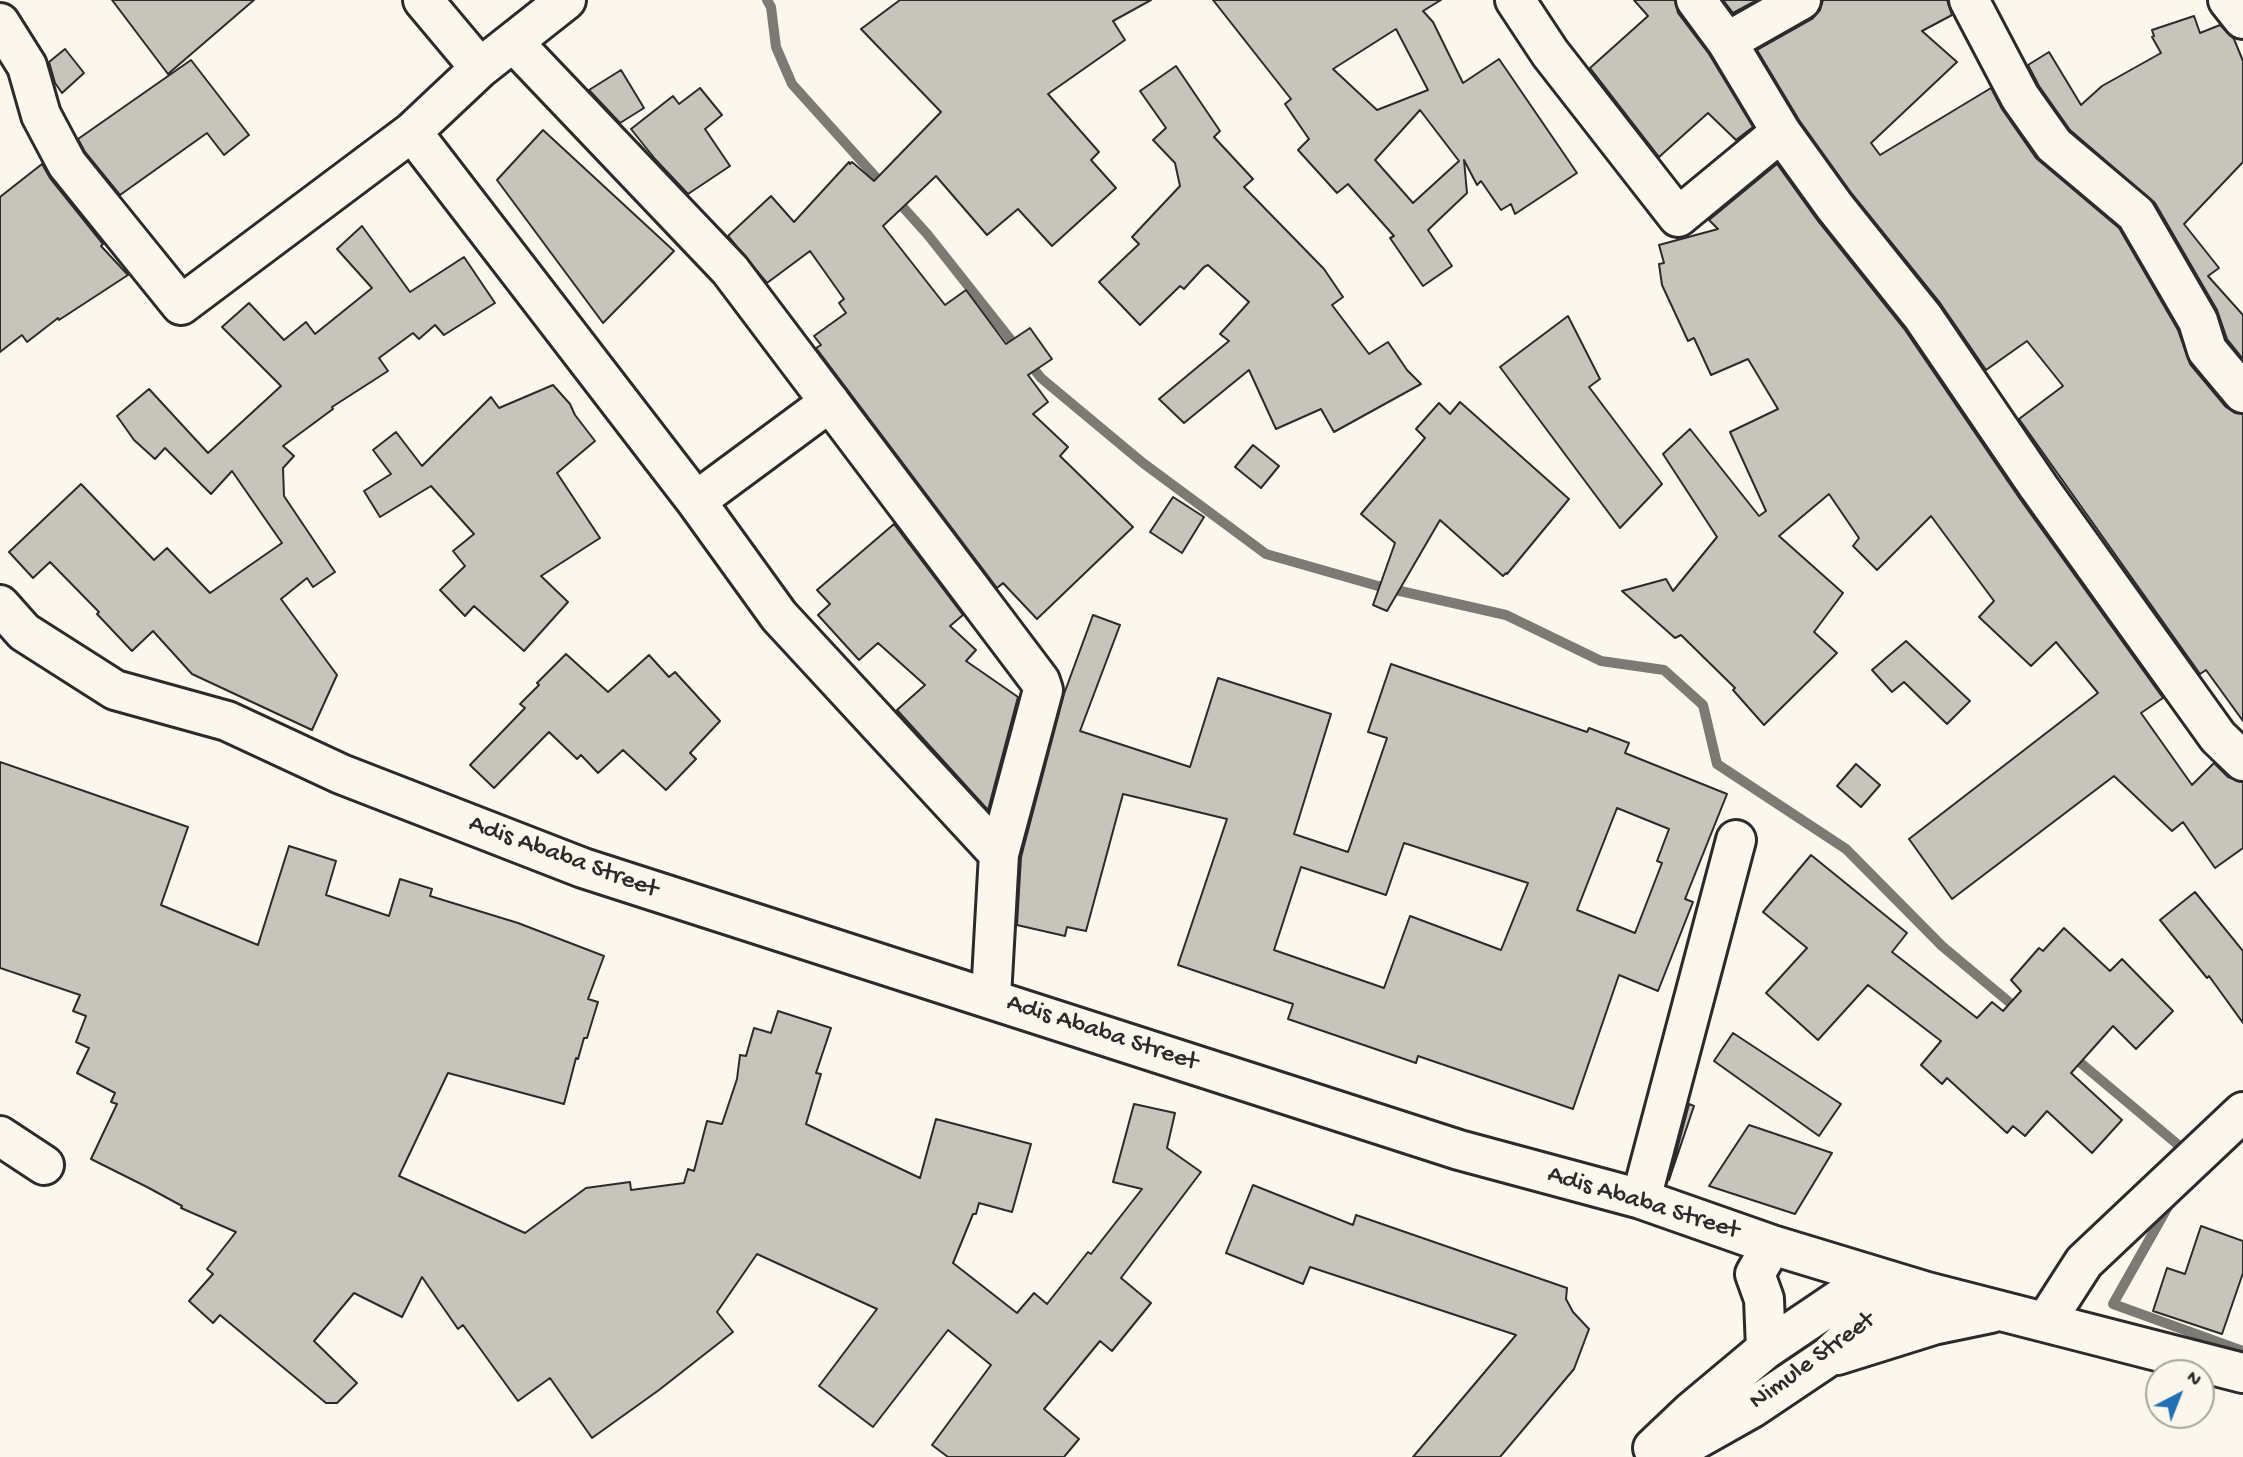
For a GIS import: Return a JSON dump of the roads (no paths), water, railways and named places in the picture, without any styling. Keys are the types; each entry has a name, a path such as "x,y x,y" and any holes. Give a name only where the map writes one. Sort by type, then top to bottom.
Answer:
{"street":[{"path":"423,0 480,68"},
{"path":"0,23 27,66 41,115 67,164 181,305 412,132 480,68 566,0"},
{"path":"1515,0 1550,53 1678,217 1782,132"},
{"path":"1696,0 1727,42 1782,132 1835,207 1923,317 2038,486 2218,737 2243,761"},
{"path":"1727,42 1801,0"},
{"path":"1969,0 2020,97 2054,145 2136,214 2198,321 2207,349 2243,393"},
{"path":"2228,0 2243,19"},
{"path":"513,42 730,270 1040,681 1043,690 999,854 990,997"},
{"path":"412,132 696,500 779,616 999,854"},
{"path":"696,500 830,402"},
{"name":"Adis Ababa Street","path":"0,605 24,632 115,690 227,721 341,774 583,868 1459,1150 1642,1199 1772,1245 1927,1292 2243,1373"},
{"path":"1642,1199 1736,840"},
{"path":"2046,1321 2084,1262 2243,1112"},
{"path":"0,1136 44,1165"},
{"path":"1766,1349 1767,1321 1764,1299 1755,1274 1772,1245"},
{"name":"Nimule Street","path":"1645,1457 1684,1419 1766,1349 1874,1276"},
{"name":"Nimule Street","path":"1665,1457 1752,1408 1828,1357 1870,1317 1927,1292"},
{"path":"1828,1357 1933,1325 2003,1310"}],"waterway":[{"path":"767,0 771,7 776,47 792,84 928,235 1041,378 1143,463 1266,554 1378,586 1506,615 1601,661 1664,670 1703,705 1717,764 1846,849 1942,946 2021,1012"},
{"path":"2070,1054 2189,1154"},
{"path":"2170,1203 2113,1304 2243,1351"}]}
